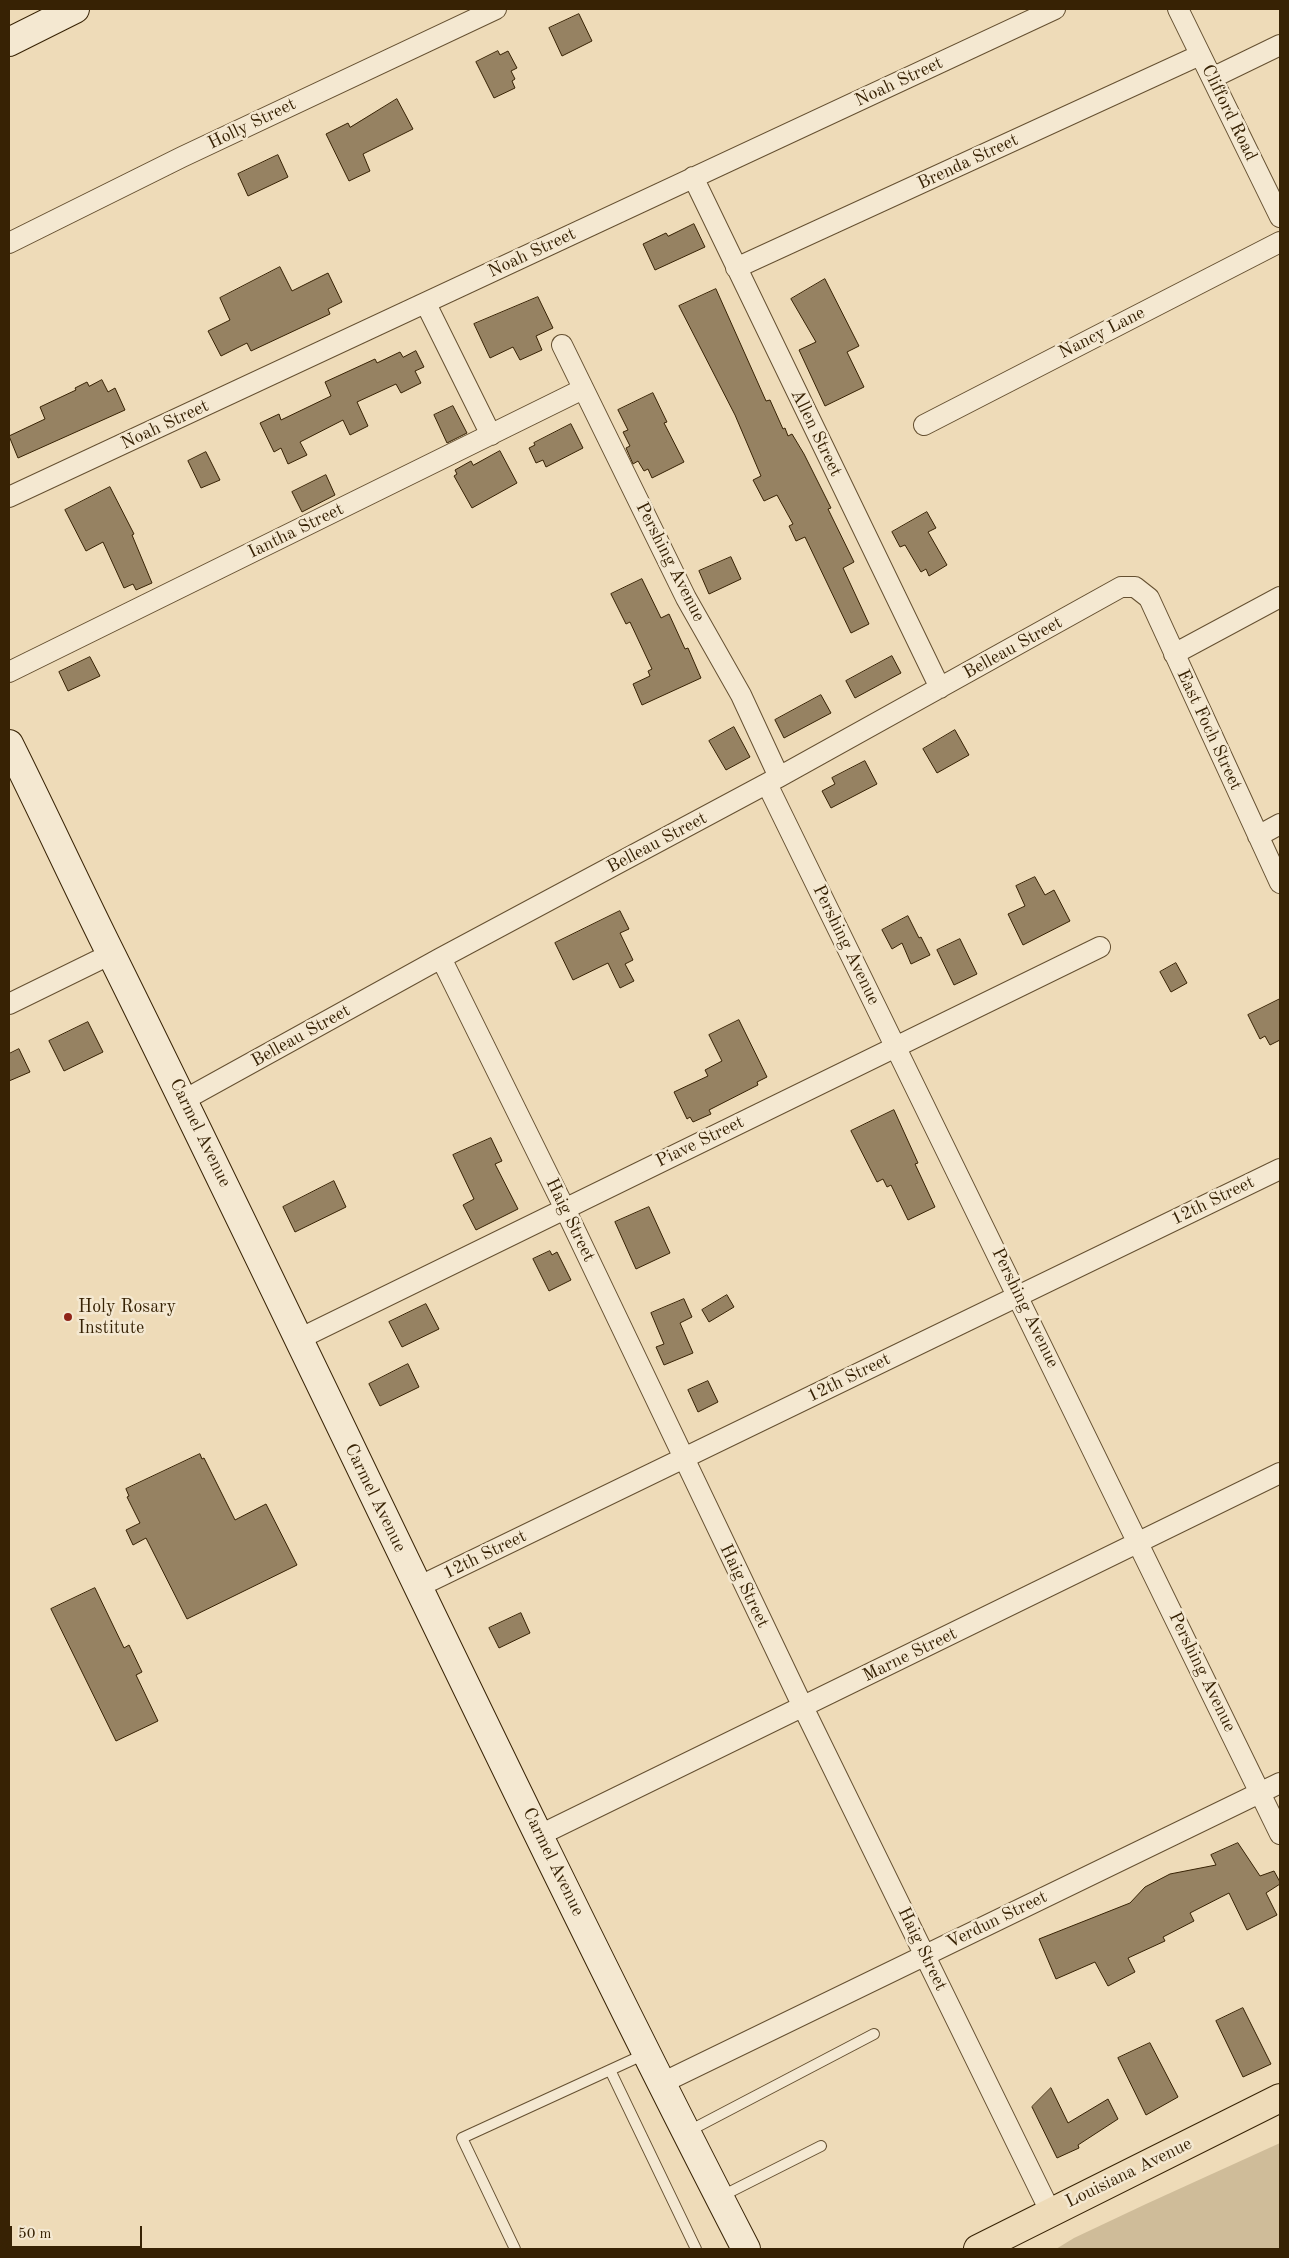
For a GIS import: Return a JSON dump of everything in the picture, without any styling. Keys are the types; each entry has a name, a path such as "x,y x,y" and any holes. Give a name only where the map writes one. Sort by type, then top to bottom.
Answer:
{"main road":[{"path":"9,42 74,9"},
{"name":"Carmel Avenue","path":"12,757 184,1100 660,2084 746,2249"},
{"name":"Louisiana Avenue","path":"978,2249 1050,2211 1280,2098"}],"street":[{"name":"Holly Street","path":"9,243 182,157 496,9"},
{"name":"Noah Street","path":"9,497 1055,9"},
{"name":"Clifford Road","path":"1178,9 1280,217"},
{"path":"1212,78 1280,45"},
{"name":"Brenda Street","path":"736,268 1200,55"},
{"name":"Allen Street","path":"693,178 940,688"},
{"name":"Nancy Lane","path":"924,424 1280,242"},
{"path":"426,304 491,435"},
{"name":"Pershing Avenue","path":"562,346 686,598 741,695 773,781 896,1046 1280,1834"},
{"name":"Iantha Street","path":"9,672 583,389"},
{"name":"Belleau Street","path":"184,1100 441,958 773,781 1121,587 1130,586"},
{"name":"East Foch Street","path":"1130,586 1142,590 1149,598 1280,883"},
{"path":"1174,654 1280,597"},
{"path":"1258,836 1280,824"},
{"name":"Piave Street","path":"299,1339 1100,947"},
{"path":"9,1004 111,954"},
{"name":"Haig Street","path":"441,958 565,1208 683,1459 1050,2211"},
{"name":"12th Street","path":"418,1587 1280,1168"},
{"name":"Marne Street","path":"540,1835 1280,1473"},
{"name":"Verdun Street","path":"660,2084 1280,1783"}],"lane":[{"path":"686,2133 874,2034"},
{"path":"515,2249 462,2138 646,2054"},
{"path":"610,2070 696,2249"},
{"path":"720,2197 822,2146"}],"shaded area":[{"path":"1280,2143 1280,2249 1056,2249 1074,2238"}],"building":[{"path":"579,14 592,41 562,56 549,28"},
{"path":"498,51 500,55 508,51 517,68 511,71 515,79 512,81 515,88 494,98 476,62"},
{"path":"397,99 413,129 363,154 370,171 349,181 326,134 348,123 350,127"},
{"path":"278,155 288,177 248,196 238,174"},
{"path":"694,224 705,247 655,270 643,244 666,233 668,236"},
{"path":"280,267 292,291 328,273 342,302 328,309 330,314 251,351 247,343 221,356 208,331 230,320 220,298"},
{"path":"825,279 859,346 847,352 864,387 825,406 799,350 816,342 791,299"},
{"path":"716,289 766,401 770,400 783,429 785,428 788,436 792,434 804,454 831,508 828,509 854,562 843,568 869,624 851,633 805,537 796,541 789,526 793,524 777,495 764,501 753,480 761,476 735,415 679,306"},
{"path":"538,297 553,328 536,336 542,350 520,360 513,347 490,358 474,324"},
{"path":"416,351 424,367 415,371 421,383 401,393 396,384 357,402 368,426 350,435 343,420 300,442 307,455 288,464 281,448 274,452 260,423 279,414 281,420 331,396 325,382 375,359 377,363 400,352 403,357"},
{"path":"102,380 108,392 115,388 125,410 18,458 9,436 45,419 40,407 76,390 75,388 87,382 89,386"},
{"path":"653,393 667,422 664,423 684,462 652,478 648,469 644,471 638,461 633,464 626,448 630,446 623,432 628,430 618,410"},
{"path":"453,406 467,433 447,443 434,415"},
{"path":"571,424 583,448 546,467 543,460 536,463 529,448 535,445 534,443"},
{"path":"500,451 517,483 472,508 454,476 457,474 455,470 471,461 473,465"},
{"path":"206,452 220,480 201,488 188,461"},
{"path":"326,475 335,495 302,512 292,492"},
{"path":"110,487 134,534 132,535 152,583 136,590 133,584 124,588 103,542 86,551 65,510"},
{"path":"927,512 936,528 928,532 947,565 929,576 926,569 921,572 905,545 900,547 892,532"},
{"path":"731,557 741,579 709,594 699,571"},
{"path":"642,579 661,618 669,614 685,649 688,648 701,678 642,705 633,684 650,676 648,671 652,669 630,622 626,624 611,594"},
{"path":"892,656 901,673 855,698 846,681"},
{"path":"90,657 100,676 68,691 59,672"},
{"path":"821,695 831,713 784,738 775,720"},
{"path":"734,727 750,757 726,770 709,741"},
{"path":"955,730 969,755 937,773 923,749"},
{"path":"865,761 877,784 831,808 822,791 835,784 832,778"},
{"path":"1035,877 1045,895 1054,890 1070,921 1023,945 1008,914 1025,906 1016,886"},
{"path":"620,911 629,929 620,933 633,960 625,964 634,981 620,988 608,963 573,980 555,943"},
{"path":"908,916 930,955 911,964 902,943 892,949 882,930"},
{"path":"960,939 977,974 954,985 937,950"},
{"path":"1176,963 1187,983 1171,992 1160,972"},
{"path":"1280,999 1280,1040 1270,1045 1265,1036 1260,1039 1248,1015"},
{"path":"739,1020 767,1077 757,1082 758,1085 709,1110 711,1114 693,1122 690,1117 687,1119 674,1092 708,1076 705,1070 722,1061 709,1035"},
{"path":"88,1022 103,1052 64,1071 49,1041"},
{"path":"19,1049 30,1072 9,1081 9,1054"},
{"path":"894,1110 918,1163 915,1164 935,1207 908,1220 891,1185 887,1187 883,1179 877,1182 851,1131"},
{"path":"491,1138 502,1161 495,1164 518,1209 476,1230 463,1205 474,1199 453,1155"},
{"path":"334,1181 346,1207 295,1232 283,1207"},
{"path":"649,1207 670,1253 636,1269 615,1222"},
{"path":"550,1251 552,1255 557,1252 571,1280 549,1291 533,1259"},
{"path":"727,1295 734,1307 709,1322 702,1310"},
{"path":"684,1299 692,1317 680,1323 693,1353 664,1365 656,1347 664,1344 651,1313"},
{"path":"426,1304 439,1329 402,1347 389,1322"},
{"path":"408,1364 419,1387 380,1406 369,1384"},
{"path":"708,1381 718,1402 698,1412 688,1390"},
{"path":"200,1454 202,1459 204,1458 235,1520 266,1504 297,1565 187,1619 146,1538 133,1545 126,1530 140,1523 127,1497 129,1496 126,1489"},
{"path":"95,1588 124,1648 129,1645 142,1672 136,1675 158,1721 116,1741 51,1609"},
{"path":"521,1613 530,1633 499,1648 489,1628"},
{"path":"1238,1843 1260,1876 1274,1871 1280,1882 1280,1884 1266,1893 1277,1915 1247,1930 1229,1893 1190,1913 1194,1921 1163,1937 1165,1941 1128,1958 1135,1972 1108,1986 1095,1962 1056,1979 1039,1939 1130,1903 1145,1887 1170,1874 1216,1865 1211,1855"},
{"path":"1243,2008 1271,2064 1243,2077 1216,2021"},
{"path":"1150,2043 1178,2097 1146,2115 1118,2058"},
{"path":"1051,2088 1068,2123 1108,2099 1118,2119 1078,2145 1079,2148 1057,2158 1032,2107"}],"place":[{"name":"Holy Rosary Institute","path":"68,1317"}]}
